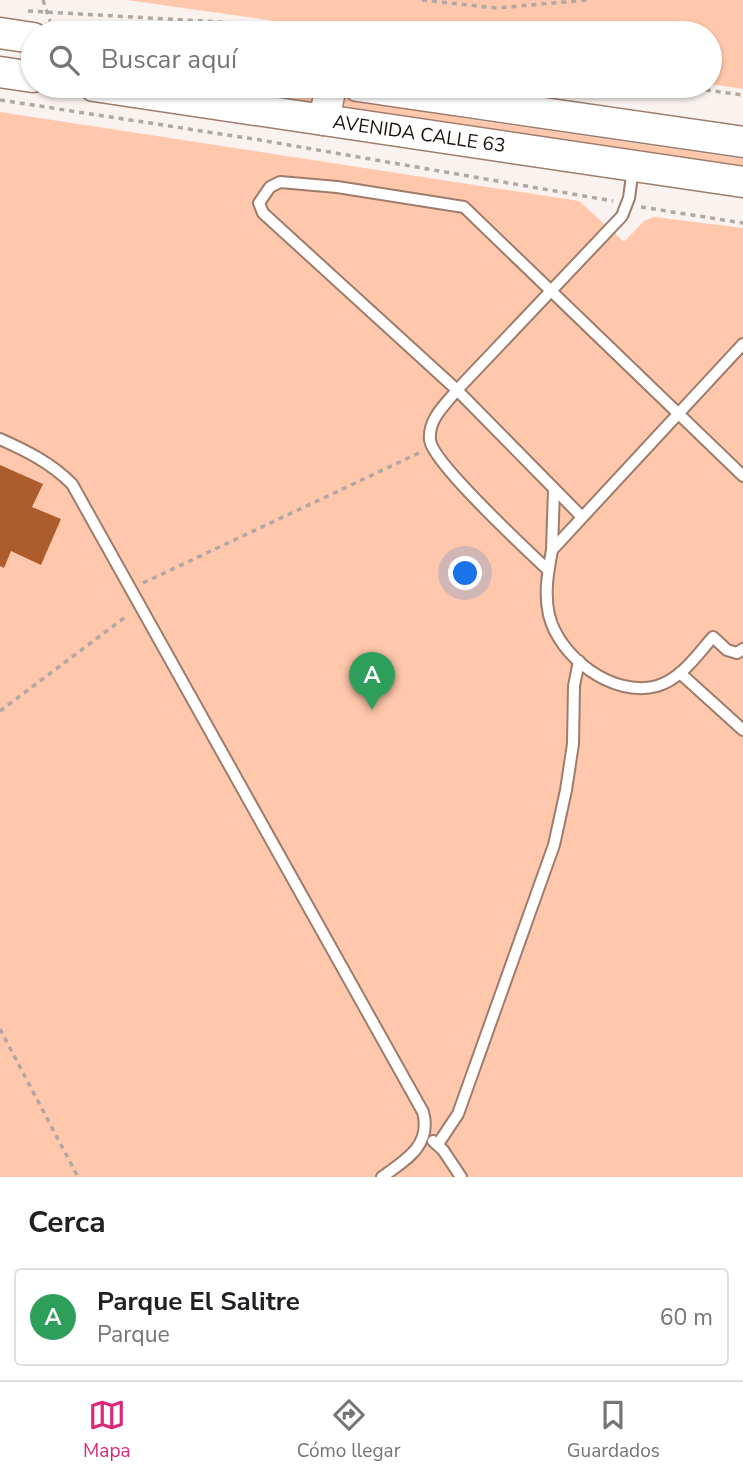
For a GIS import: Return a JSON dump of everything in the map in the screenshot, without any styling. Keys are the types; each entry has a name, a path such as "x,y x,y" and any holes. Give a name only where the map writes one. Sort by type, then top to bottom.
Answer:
{"main road":[{"path":"0,33 21,28"},
{"path":"0,72 21,75"},
{"name":"AVENIDA CALLE 63","path":"175,98 743,182"},
{"path":"324,120 329,98"},
{"name":"AVENIDA CALLE 63","path":"440,98 743,142"}],"lane":[{"path":"548,570 468,492 431,447 430,426 435,415 457,390 622,216 627,204 633,166"},
{"path":"581,516 457,390 263,213 259,203 270,187 280,182 337,187 464,207 743,476"},
{"path":"552,550 743,344"},
{"path":"0,439 56,468 72,484 423,1112 426,1121 424,1136 418,1149 382,1177"},
{"path":"554,489 552,550 546,591 552,624 566,648 579,661 596,674 617,684 635,688 656,686 680,673 713,637 732,652 737,653 743,649"},
{"path":"438,1144 458,1114 554,845 573,744 574,686 579,661"},
{"path":"680,673 743,730"},
{"path":"424,1136 438,1144 461,1177"}],"path":[{"path":"43,0 48,12"},
{"path":"422,0 496,8 588,0"},
{"path":"39,21 48,12"},
{"path":"39,21 48,12 203,21"},
{"path":"722,92 743,95"},
{"path":"0,100 260,140 743,223"},
{"path":"132,589 431,447"},
{"path":"0,711 141,606"},
{"path":"0,1030 78,1177"}],"shaded area":[{"path":"127,0 743,0 743,89 722,86 722,21 275,21"},
{"path":"254,98 352,98 468,119 743,159 743,170"},
{"path":"0,112 579,201 624,242 644,221 654,217 743,228 743,1177 0,1177"}],"building":[{"path":"0,465 43,484 32,507 61,519 41,565 11,551 4,568 0,566"}],"place":[{"name":"Parque El Salitre","path":"372,710"}]}
